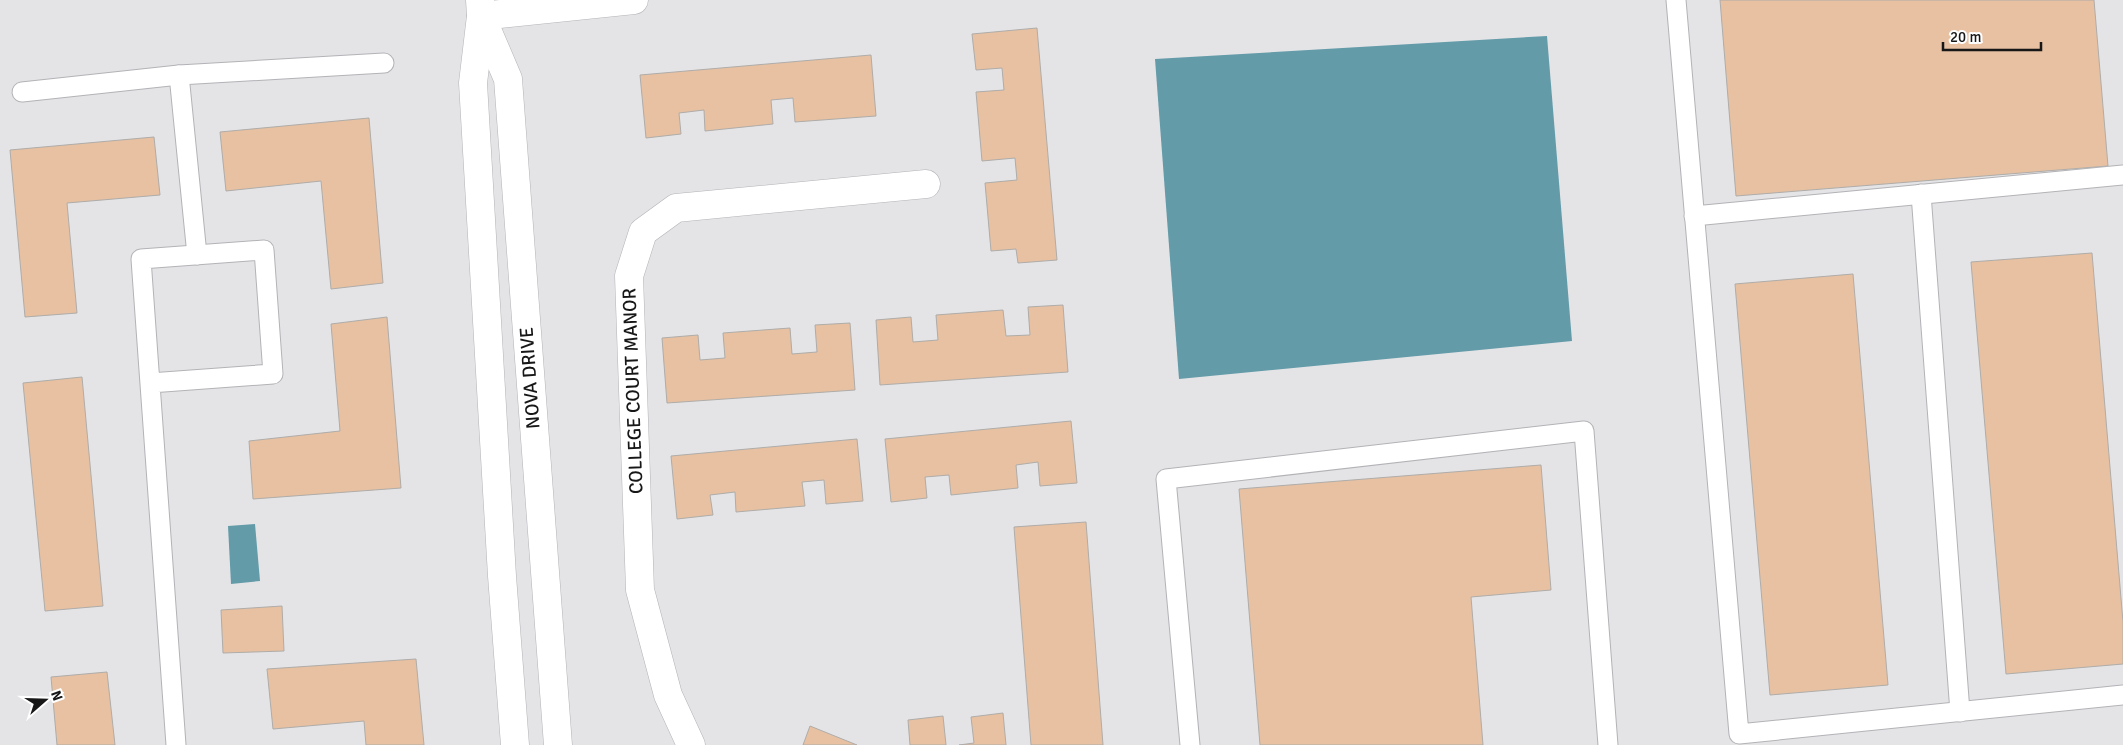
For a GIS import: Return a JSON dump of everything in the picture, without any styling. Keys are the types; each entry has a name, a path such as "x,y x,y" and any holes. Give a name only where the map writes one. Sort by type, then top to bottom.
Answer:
{"street":[{"path":"481,8 634,0"},
{"name":"NOVA DRIVE","path":"481,8 473,83 502,576 515,745"},
{"name":"NOVA DRIVE","path":"481,8 508,79 558,745"},
{"name":"COLLEGE COURT MANOR","path":"691,745 668,696 640,590 629,276 643,232 676,208 926,184"}],"lane":[{"path":"1676,0 1739,734 2123,695"},
{"path":"22,92 179,75 384,63"},
{"path":"179,75 197,255"},
{"path":"1694,216 2123,175"},
{"path":"1921,194 1960,712"},
{"path":"150,383 272,374 264,250 141,259 176,745"},
{"path":"1190,745 1166,480 1584,432 1608,745"}],"water":[{"path":"1547,36 1572,341 1179,379 1155,59"},
{"path":"255,524 260,581 231,584 228,526"}],"building":[{"path":"1720,0 2094,0 2108,166 1736,196"},
{"path":"1037,28 1057,260 1018,263 1016,249 991,251 985,183 1017,180 1015,158 982,161 976,92 1004,90 1002,68 976,70 972,34"},
{"path":"871,55 876,116 795,122 793,98 771,100 773,124 705,131 704,110 679,113 681,134 646,138 640,75"},
{"path":"369,118 383,283 331,289 321,181 226,191 220,132"},
{"path":"154,137 160,195 67,203 77,313 25,317 10,150"},
{"path":"2092,253 2123,622 2123,664 2006,674 1971,262"},
{"path":"1853,274 1888,685 1770,695 1735,284"},
{"path":"1063,305 1068,372 880,385 876,320 911,317 913,342 938,340 936,315 1003,310 1006,336 1030,335 1028,307"},
{"path":"387,317 401,488 253,499 249,441 340,431 331,324"},
{"path":"850,323 855,390 667,403 662,338 698,335 700,360 725,358 723,333 790,328 792,354 817,352 815,325"},
{"path":"82,377 103,606 45,611 23,383"},
{"path":"1071,421 1077,483 1040,486 1038,462 1016,465 1018,488 951,495 949,475 925,477 927,498 891,502 885,439"},
{"path":"857,439 863,501 826,504 824,480 802,482 805,506 736,512 735,492 710,495 713,515 677,519 671,456"},
{"path":"1541,465 1551,590 1471,597 1483,745 1260,745 1239,489"},
{"path":"1086,522 1103,745 1031,745 1014,527"},
{"path":"282,606 284,651 223,653 221,610"},
{"path":"416,659 424,745 366,745 364,721 273,729 267,669"},
{"path":"107,672 115,745 57,745 51,677"},
{"path":"1003,713 1006,745 959,745 974,743 971,717"},
{"path":"943,716 946,745 910,745 908,720"},
{"path":"810,726 857,745 803,745"}]}
